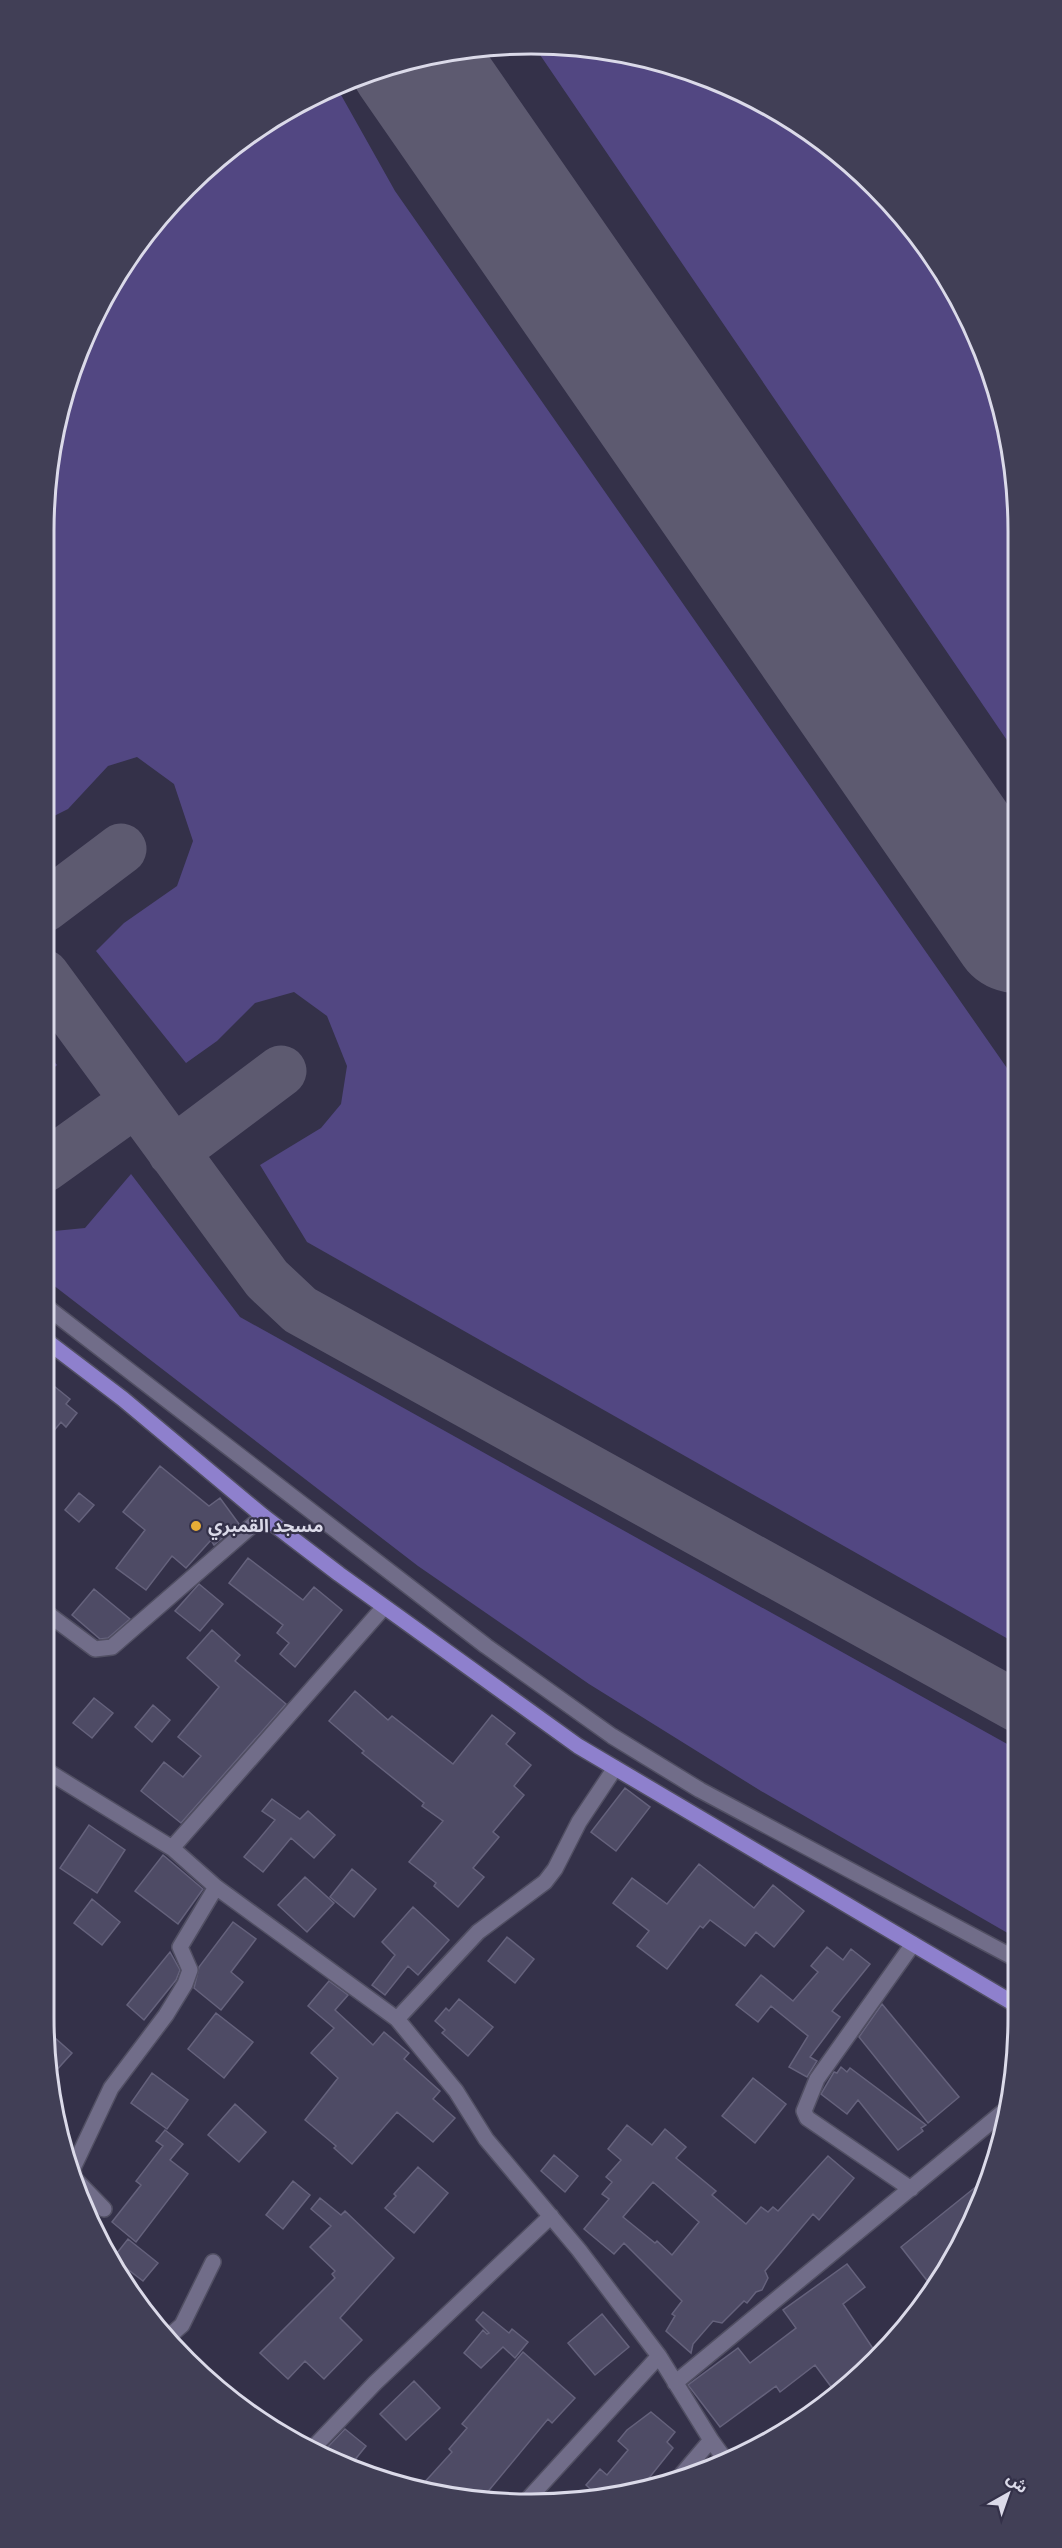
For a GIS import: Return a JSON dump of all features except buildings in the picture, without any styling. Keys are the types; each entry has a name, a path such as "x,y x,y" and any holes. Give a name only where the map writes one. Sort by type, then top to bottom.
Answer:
{"main road":[{"path":"54,1347 123,1399 263,1516 384,1607 578,1746 1008,2000"}],"street":[{"path":"54,1313 486,1646 612,1736 700,1790 1008,1955"},
{"path":"54,1619 94,1649 112,1647 263,1516"},
{"path":"172,1848 384,1607"},
{"path":"397,2019 478,1932 545,1882 555,1869 579,1822 615,1768"},
{"path":"54,1775 172,1848 216,1887 397,2019 456,2091 486,2139 551,2216 660,2356 722,2454"},
{"path":"76,2161 111,2088 135,2058 185,1984 190,1970 180,1947 216,1887"},
{"path":"911,2189 807,2118 804,2110 817,2079 913,1944"},
{"path":"675,2383 997,2117"},
{"path":"87,2191 104,2209"},
{"path":"317,2444 375,2383 551,2216"},
{"path":"173,2333 182,2325 213,2262"},
{"path":"533,2494 660,2356"},
{"path":"687,2468 711,2440"}],"shaded area":[{"path":"540,54 593,58 654,70 714,90 770,118 796,134 846,172 890,216 928,266 972,348 992,408 999,438 1007,500 1008,531 1008,742"},
{"path":"340,94 395,191 1008,1070 1008,1639 307,1242 260,1165 321,1128 341,1104 347,1066 327,1016 294,992 255,1003 217,1041 186,1063 96,951 124,923 177,886 193,841 174,784 137,757 108,766 68,809 54,816 55,500 63,438 79,378 90,348 118,292 134,266 172,216 216,172 266,134"},
{"path":"131,1174 240,1317 1008,1744 1008,1933 761,1791 589,1684 418,1566 54,1286 54,1231 85,1228"}],"taxiway":[{"path":"54,899 121,849"},
{"path":"54,989 267,1279 300,1310 1008,1701"},
{"path":"173,1152 281,1071"},
{"path":"54,1160 136,1101"}],"runway":[{"path":"419,67 1008,917"}],"place":[{"name":"مسجد القمبري","path":"196,1526"}]}
